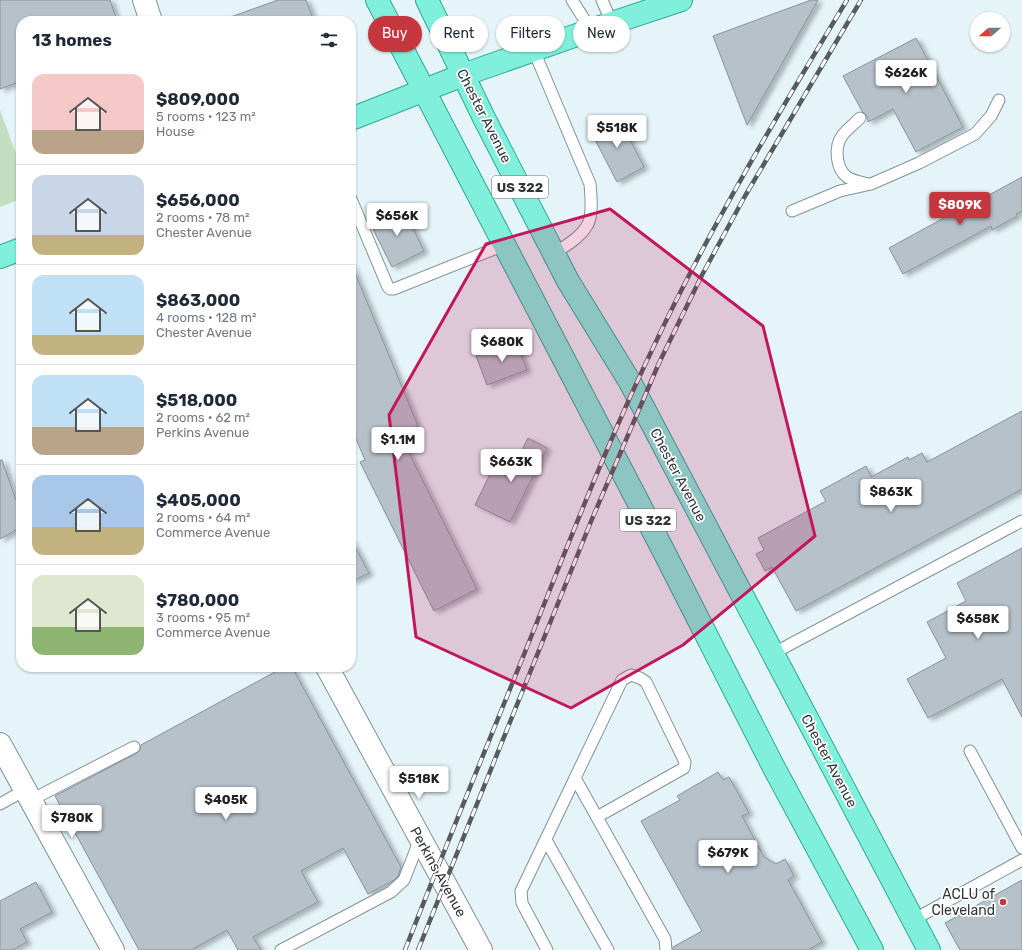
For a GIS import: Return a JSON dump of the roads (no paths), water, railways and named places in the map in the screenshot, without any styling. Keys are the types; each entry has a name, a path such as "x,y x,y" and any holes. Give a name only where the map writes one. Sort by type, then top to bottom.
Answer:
{"main road":[{"name":"US 322","path":"377,0 868,948"},
{"name":"Chester Avenue","path":"427,0 463,75 554,253 579,299 630,382 929,950"},
{"path":"630,16 656,4 681,0"},
{"path":"356,117 463,75 528,52"},
{"path":"0,257 16,251"}],"street":[{"path":"144,0 149,16"},
{"name":"Perkins Avenue","path":"330,672 481,950"},
{"path":"0,744 113,950"}],"lane":[{"path":"572,0 582,16"},
{"path":"602,0 609,16"},
{"path":"535,52 590,184 592,202 588,224 572,243 554,253"},
{"path":"792,211 840,192 871,184 919,163 975,134 991,116 999,100"},
{"path":"860,118 841,136 837,147 838,160 842,173 847,178 871,184"},
{"path":"356,211 384,280 390,289 394,289 504,245"},
{"path":"772,654 1022,520"},
{"path":"547,950 522,903 521,891 622,680 631,675 646,682 685,762 684,768 597,817"},
{"path":"0,804 28,795 134,747"},
{"path":"970,751 1022,848"},
{"path":"576,778 666,938 666,950"},
{"path":"281,950 391,892 404,880 420,838"},
{"path":"546,840 608,950"},
{"path":"913,920 1022,860"}],"railway":[{"path":"405,950 586,500 618,424 652,350 697,260 745,172 847,0"},
{"path":"418,950 592,519 659,363 702,275 745,196 861,0"}],"place":[{"name":"ACLU of Cleveland","path":"1003,902"}]}
